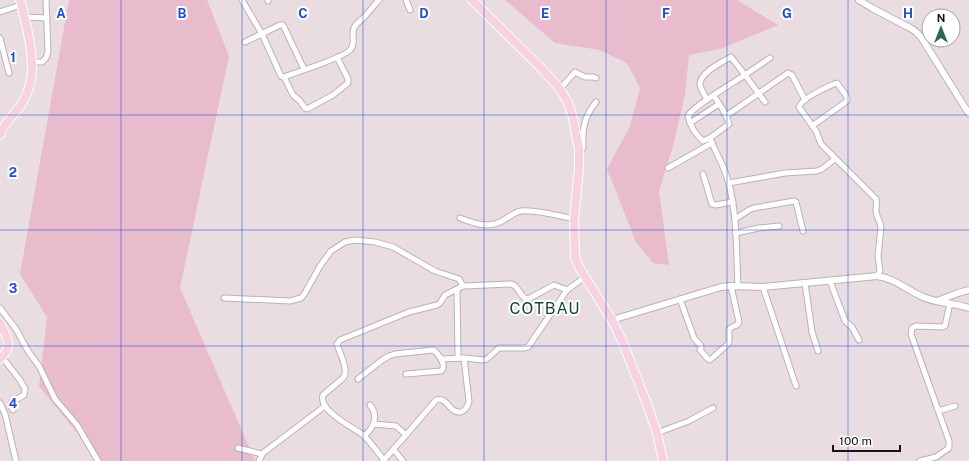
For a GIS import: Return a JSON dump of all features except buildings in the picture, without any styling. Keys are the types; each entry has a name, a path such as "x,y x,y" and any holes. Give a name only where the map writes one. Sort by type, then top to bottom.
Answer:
{"highway":[{"path":"472,0 541,68 560,89 568,104 573,118 579,149 579,169 574,219 575,257 579,267 612,320 623,343 657,433 663,461"},
{"path":"0,135 3,128 24,99 32,74 32,62 25,17 21,3"},
{"path":"0,323 8,342 6,354 1,358"}],"street":[{"path":"32,62 42,62 46,58 48,48 48,18 46,0"},
{"path":"242,0 262,34 281,76 284,77 293,95 305,108 333,95 348,83 348,79 338,57"},
{"path":"284,77 338,57 351,49 355,26 379,0"},
{"path":"406,0 410,10"},
{"path":"859,0 915,31 921,37 969,114"},
{"path":"0,12 21,3"},
{"path":"25,17 48,18"},
{"path":"245,42 280,25 283,25 304,69"},
{"path":"0,38 9,73"},
{"path":"707,100 700,84 703,76 731,57 765,102"},
{"path":"711,141 702,140 690,123 688,114 770,58"},
{"path":"560,89 575,72 585,77 596,78"},
{"path":"726,116 786,74 790,73 804,100"},
{"path":"812,126 847,101 848,99 837,83 804,100 800,103 799,107 812,126 816,131 821,144 877,201 876,212 881,227 878,256 880,271 876,276"},
{"path":"668,168 711,141 728,124 729,122 726,116 714,96"},
{"path":"579,149 583,148 582,135 586,118 596,102"},
{"path":"690,123 719,104"},
{"path":"680,299 692,334 701,346 700,350 710,360 728,344 729,329 737,325 739,322 734,286 735,220 733,202 724,169 711,141"},
{"path":"729,183 786,173 817,171 835,159"},
{"path":"703,174 712,204 715,205 733,202"},
{"path":"735,220 754,208 794,201 796,202 803,231"},
{"path":"460,218 485,225 500,223 515,213 524,211 574,219"},
{"path":"735,233 779,226"},
{"path":"224,298 290,302 301,298 320,266 332,251 345,242 355,240 375,242 393,247 436,271 459,279 463,286"},
{"path":"612,320 721,287 763,287 876,276 889,278 923,297 958,304 969,308"},
{"path":"441,359 464,358 484,360 499,348 524,348 528,346 567,290 585,277"},
{"path":"830,281 846,321 852,327 859,340"},
{"path":"805,283 812,332 818,351"},
{"path":"464,358 468,407 461,412 455,411 440,399 436,400 394,450 383,460 364,436 333,415 325,406 322,398 323,395 346,373 337,345 338,342 409,312 437,305 440,303 444,295 463,286 512,284 516,286 522,297 526,299 554,285 567,290"},
{"path":"763,287 796,386"},
{"path":"457,289 458,358"},
{"path":"937,301 969,290"},
{"path":"958,293 958,304"},
{"path":"920,461 936,457 950,448 949,441 911,331 916,326 946,326 950,303"},
{"path":"0,308 16,329 28,351 39,366 55,399 78,425 98,461"},
{"path":"358,379 382,360 395,354 433,350 441,359 444,368 441,371 406,374"},
{"path":"1,358 20,380 25,389 24,395 12,402 11,406 13,410"},
{"path":"0,403 5,414 16,461"},
{"path":"364,436 374,424 374,410 370,405"},
{"path":"259,461 262,454 325,406"},
{"path":"938,410 955,406"},
{"path":"657,433 689,421 713,408"},
{"path":"374,424 396,426 406,435"},
{"path":"238,448 262,454"},
{"path":"394,450 403,461"}],"shaded area":[{"path":"69,0 207,0 229,56 180,288 255,461 100,461 39,386 47,317 20,274"},
{"path":"505,0 737,0 778,25 723,48 689,55 685,95 673,146 659,191 669,265 653,263 636,242 607,169 630,126 640,88 627,63 600,50 555,43"}],"district":[{"name":"COTBAU","path":"545,308"}]}
